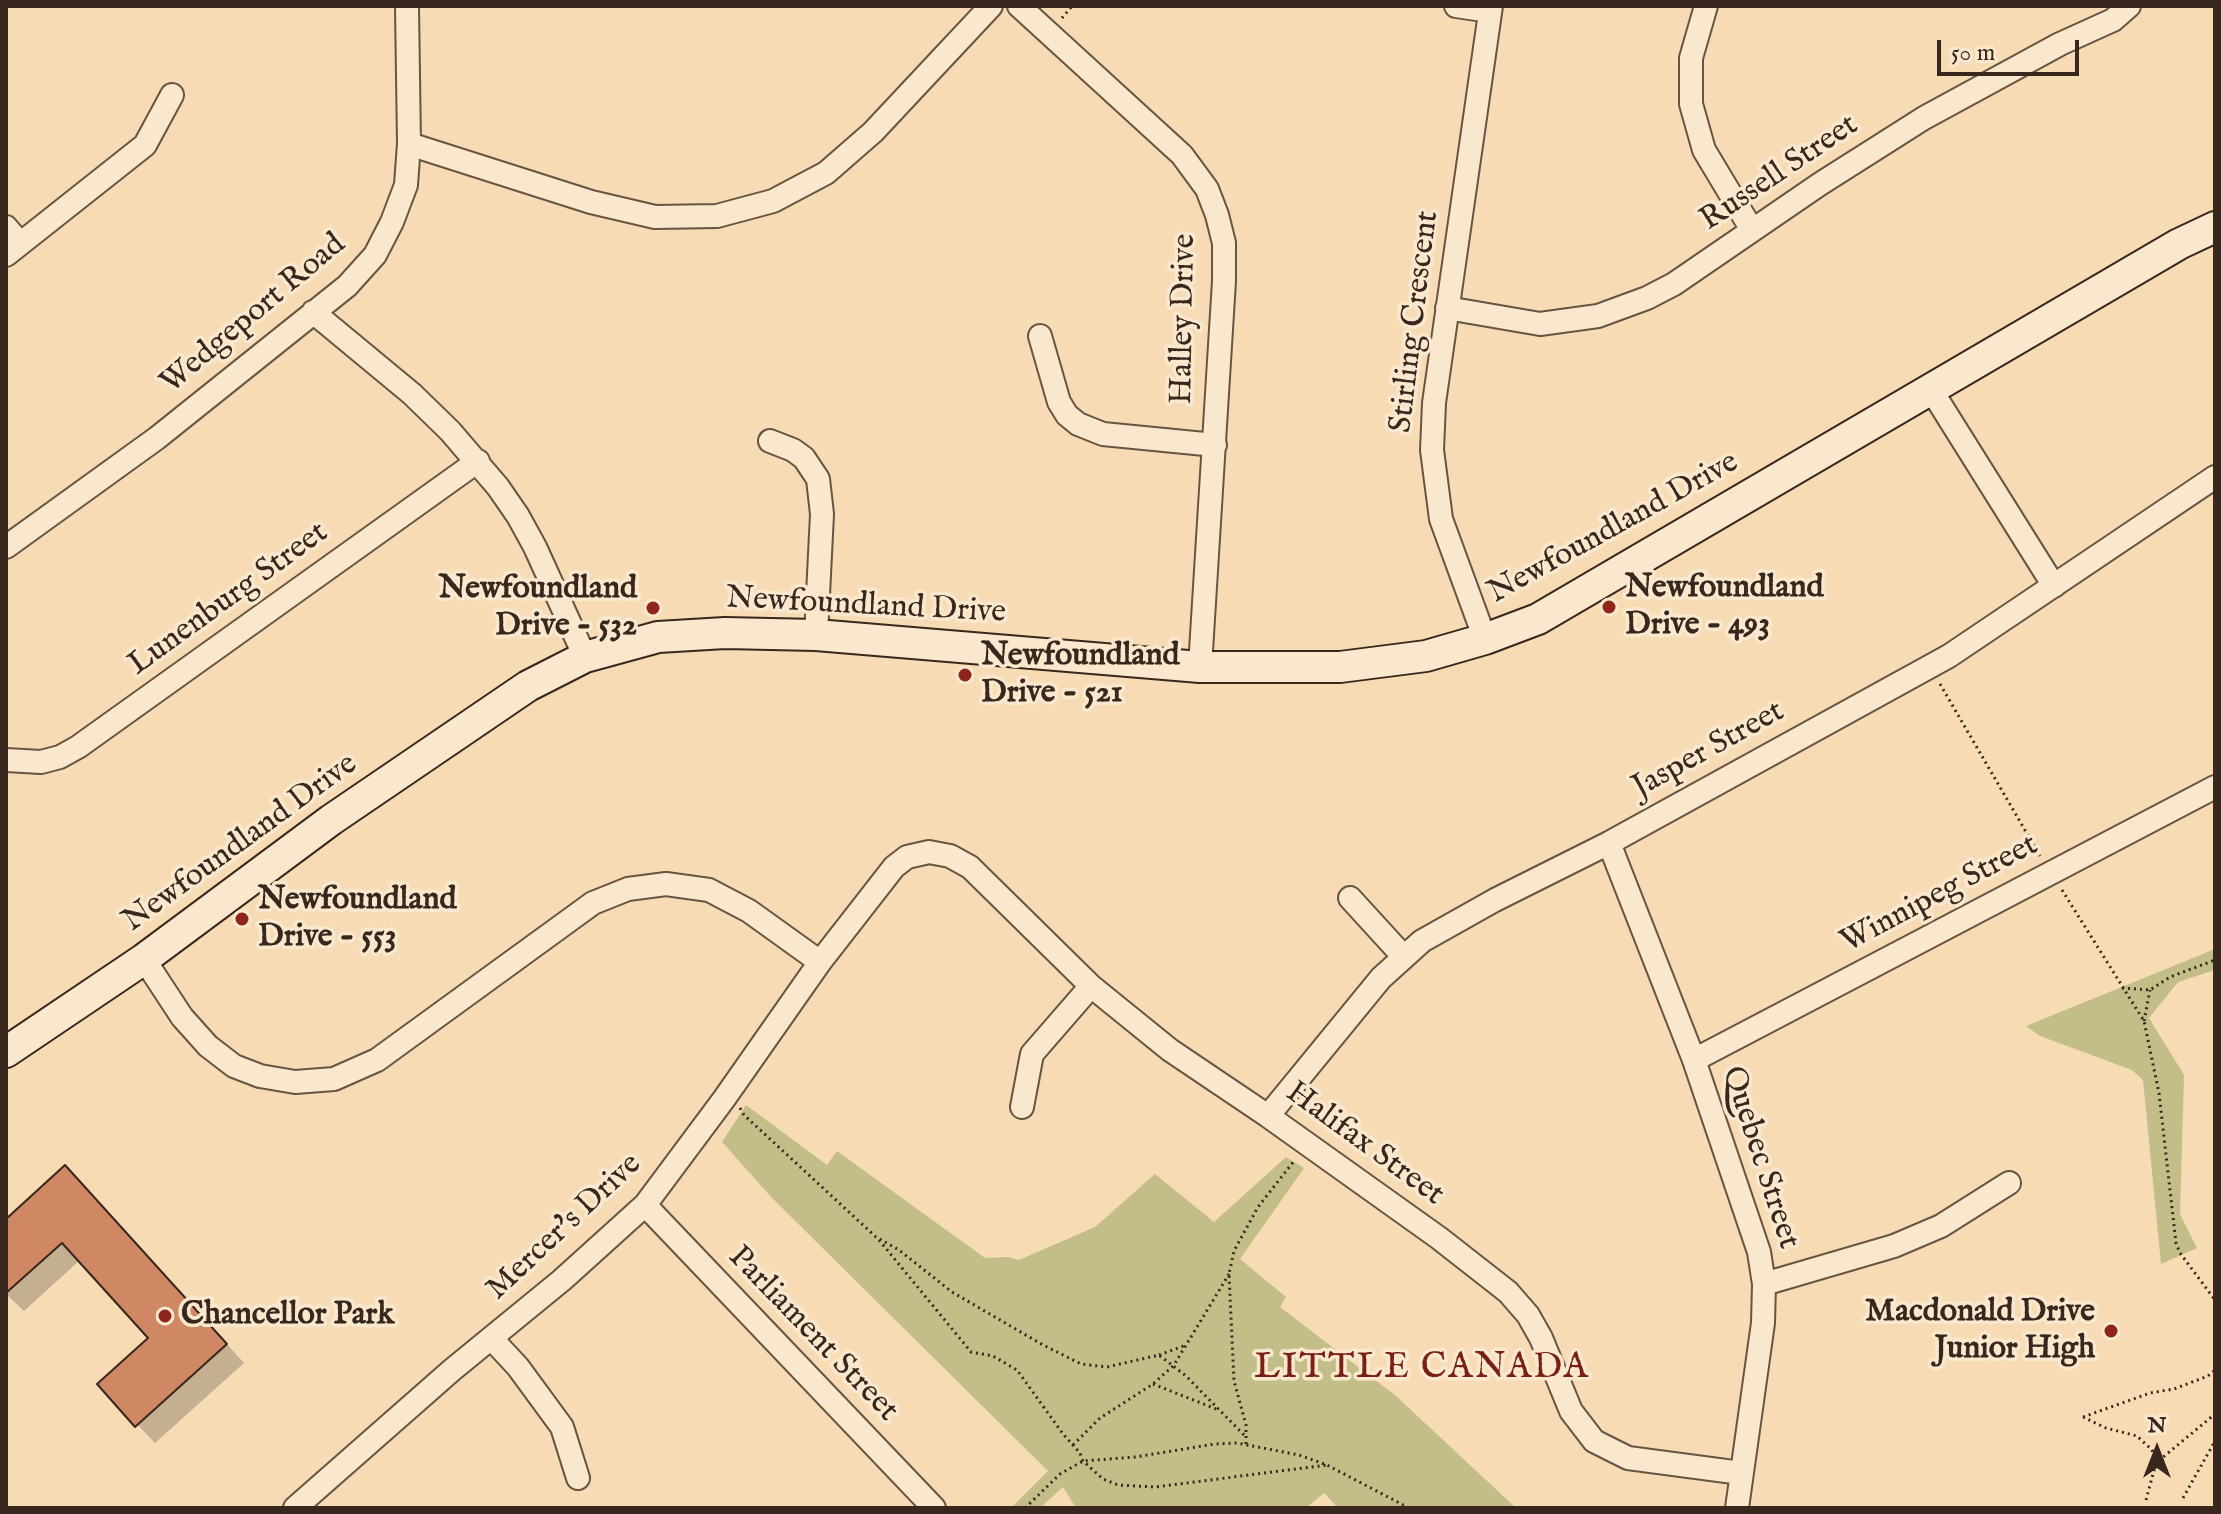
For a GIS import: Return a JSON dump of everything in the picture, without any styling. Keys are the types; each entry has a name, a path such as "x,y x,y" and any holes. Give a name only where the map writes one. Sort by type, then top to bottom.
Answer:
{"street":[{"name":"Wedgeport Road","path":"6,547 157,438 347,286 375,255 406,185 409,144 407,6"},
{"path":"409,144 591,202 629,211 655,217 717,216 773,201 826,173 873,132 991,6"},
{"name":"Halley Drive","path":"1019,6 1182,155 1207,189 1217,215 1224,243 1224,281 1200,667"},
{"path":"1456,6 1490,8"},
{"path":"1706,6 1691,58 1691,104 1704,150 1752,230"},
{"name":"Russell Street","path":"1447,308 1540,324 1598,316 1647,298 1674,284 1924,118 2060,44 2113,20 2129,6"},
{"name":"Stirling Crescent","path":"1485,639 1441,519 1432,450 1434,403 1490,8"},
{"path":"11,242 145,145 172,95"},
{"name":"Newfoundland Drive","path":"6,1052 144,959 397,775 528,686 585,657 631,642 685,634 816,635 1200,667 1340,667 1426,656 1538,619 1930,388 2179,244 2215,227"},
{"path":"313,312 412,394 478,461 518,516 585,657"},
{"path":"1040,336 1059,402 1067,415 1078,424 1103,434 1215,445"},
{"path":"1930,388 2054,586"},
{"path":"770,441 804,458 818,479 822,514 816,635"},
{"name":"Lunenburg Street","path":"6,760 41,762 60,757 78,747 478,461"},
{"name":"Jasper Street","path":"1268,1116 1381,978 1422,941 1495,900 1609,843 1949,656 2215,477"},
{"name":"Winnipeg Street","path":"1694,1060 2215,787"},
{"name":"Quebec Street","path":"1609,843 1694,1060 1750,1220 1764,1284 1763,1323 1737,1508"},
{"name":"Mercer's Drive","path":"295,1508 645,1205 820,962 894,867 907,857 929,852"},
{"name":"Halifax Street","path":"929,852 950,856 970,867 1091,986 1170,1050 1439,1238 1508,1292 1528,1315 1541,1338 1571,1411 1594,1441 1628,1458 1741,1473"},
{"path":"144,959 182,1017 208,1046 234,1066 260,1076 295,1082 334,1079 377,1060 593,903 628,889 666,884 709,890 749,911 820,962"},
{"path":"1350,898 1403,956"},
{"path":"1022,1107 1032,1054 1091,986"},
{"path":"1764,1284 1894,1246 1941,1226 2009,1183"},
{"name":"Parliament Street","path":"645,1205 920,1504"},
{"path":"492,1339 518,1367 562,1427 578,1478"}],"path":[{"path":"1062,18 1072,6"},
{"path":"1938,681 2040,856"},
{"path":"2060,887 2144,1021 2159,1093 2176,1243 2215,1300"},
{"path":"2122,988 2150,990 2170,977 2215,960"},
{"path":"2144,1021 2150,990"},
{"path":"740,1108 876,1237 971,1352 993,1356 1017,1370 1083,1461 1103,1479 1136,1488 1327,1465"},
{"path":"1246,1444 1246,1425 1234,1381 1229,1274 1234,1251 1258,1207 1295,1159"},
{"path":"876,1237 899,1250 979,1309 1081,1364 1107,1367 1159,1355 1186,1344"},
{"path":"1073,1445 1100,1418 1153,1384 1174,1365 1229,1274"},
{"path":"1159,1355 1174,1365 1245,1436"},
{"path":"2146,1500 2156,1463 2152,1450 2137,1436 2106,1428 2083,1417 2150,1393 2174,1389 2208,1376 2215,1370"},
{"path":"1153,1384 1220,1410"},
{"path":"2156,1463 2215,1414"},
{"path":"2183,1498 2215,1441"},
{"path":"1025,1508 1060,1474 1083,1461 1135,1457 1215,1444 1246,1444 1299,1455 1327,1465 1409,1508"}],"shaded area":[{"path":"2215,949 2215,970 2178,982 2149,1018 2184,1075 2180,1214 2197,1248 2161,1264 2143,1080 2132,1070 2040,1036 2026,1026"},
{"path":"746,1105 827,1165 837,1151 985,1258 1019,1260 1095,1227 1155,1174 1214,1222 1286,1157 1304,1168 1240,1259 1286,1297 1280,1307 1396,1396 1516,1508 1338,1508 1324,1493 1306,1508 1076,1508 1063,1487 1040,1508 1011,1508 1048,1471 772,1198 722,1142"}],"building":[{"name":"Chancellor Park","path":"65,1165 227,1344 135,1427 97,1384 148,1338 62,1243 6,1293 6,1219"}],"place":[{"name":"Newfoundland Drive - 493","path":"1609,607"},
{"name":"Newfoundland Drive - 532","path":"653,608"},
{"name":"Newfoundland Drive - 521","path":"965,675"},
{"name":"Newfoundland Drive - 553","path":"242,919"},
{"name":"Chancellor Park","path":"165,1316"},
{"name":"Macdonald Drive Junior High","path":"2111,1331"}],"district":[{"name":"LITTLE CANADA","path":"1422,1370"}]}
